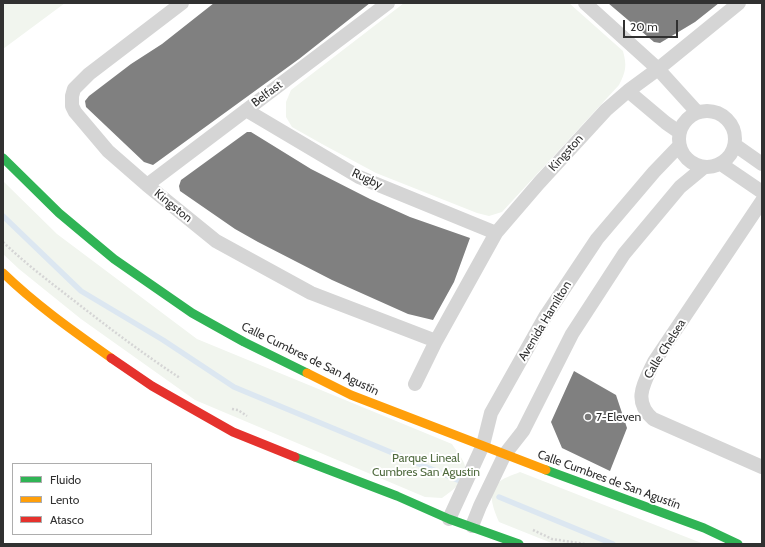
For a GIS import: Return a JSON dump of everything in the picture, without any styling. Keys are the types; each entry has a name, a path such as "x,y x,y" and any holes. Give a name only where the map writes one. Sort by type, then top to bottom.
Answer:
{"street":[{"name":"Kingston","path":"182,3 89,74 74,89 72,106 75,112 108,151 216,241 311,293 436,341"},
{"name":"Belfast","path":"147,185 388,3"},
{"path":"585,3 658,69 697,112"},
{"name":"Kingston","path":"415,384 436,341 496,233 539,183 606,110 740,3"},
{"path":"628,91 666,123 679,139 684,156 692,164 703,168 713,168 731,156 735,144 734,129 726,117 712,111 697,112 686,120 679,139"},
{"name":"Rugby","path":"246,110 359,177 496,233"},
{"name":"Avenida Hamilton","path":"449,518 483,445 491,413 545,317 597,239 654,172 679,139"},
{"path":"735,144 762,164"},
{"name":"Calle Cumbres de San Agustín","path":"3,158 59,214 114,259 192,313 244,342 350,395 590,487 704,528 738,544"},
{"path":"721,164 762,192"},
{"path":"472,526 505,454 523,431 572,334 624,254 680,187 703,168"},
{"name":"Calle Chelsea","path":"762,201 654,362 641,393 641,403 646,413 653,419 762,467"},
{"path":"3,274 27,296 74,332 152,386 233,432 397,496 449,518 519,544"}],"path":[{"path":"3,242 27,265 113,331 186,382"},
{"path":"227,408 238,410 252,420"},
{"path":"530,529 552,539 585,544"}],"green space":[{"path":"3,3 65,3 3,49"},
{"path":"404,3 569,3 623,51 625,65 623,76 619,85 502,212 489,216 477,213 376,173 292,127 286,117 286,102 291,90"},
{"name":"Parque Lineal Cumbres San Agustin","path":"3,181 57,234 197,339 452,444 465,466 462,481 442,498 425,497 195,400 81,319 19,269 3,254"},
{"name":"Parque Lineal Cumbres San Agustin","path":"520,472 704,544 554,544 499,522 492,503 492,493 494,488 502,480"}],"building":[{"path":"214,3 370,3 299,59 153,165 144,162 86,107 85,101 89,96 131,64 162,44"},
{"path":"608,3 719,3 695,22 660,43 654,42"},
{"path":"247,132 251,132 311,169 370,199 410,217 470,238 454,282 433,320 408,314 332,280 235,229 180,191 179,186 181,180"},
{"name":"7-Eleven","path":"574,371 616,395 627,428 610,471 562,448 551,422"}],"waterway":[{"path":"3,216 81,291 163,340 234,387 460,481"},
{"path":"499,497 613,544"}],"traffic: fast":[{"path":"3,158 59,213 114,259 192,313 244,342 307,373"},
{"path":"295,457 397,496 449,519 519,544"},
{"path":"546,470 704,528 738,544"}],"traffic: slow":[{"path":"3,273 42,307 111,358"},
{"path":"307,373 351,395 546,470"}],"traffic: jam":[{"path":"111,358 152,386 233,432 295,457"}],"place":[{"name":"7-Eleven","path":"588,417"}]}
